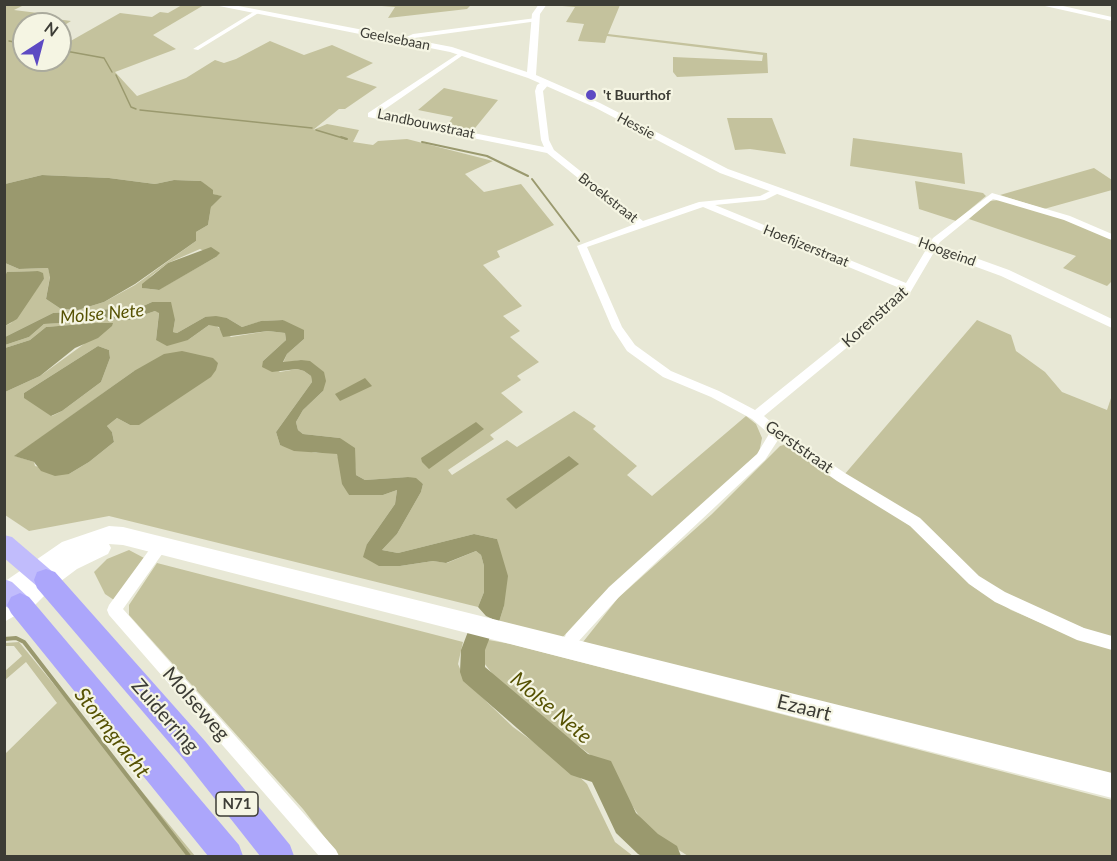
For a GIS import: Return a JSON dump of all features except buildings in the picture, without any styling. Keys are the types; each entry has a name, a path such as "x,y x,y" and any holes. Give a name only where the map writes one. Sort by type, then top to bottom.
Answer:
{"highway":[{"name":"Zuiderring","path":"48,583 195,751 279,856"},
{"name":"N71","path":"8,599 228,856"}],"main road":[{"path":"48,583 83,542 109,536 150,543"},
{"name":"Ezaart","path":"150,543 1113,786"},
{"path":"8,599 48,583 68,579 85,555 112,544 150,543"},
{"name":"N71","path":"4,544 48,583"}],"street":[{"name":"Geelsebaan","path":"213,4 240,6 257,12 463,53 531,76"},
{"path":"531,76 536,20 543,4"},
{"path":"1040,4 1113,19"},
{"path":"196,50 257,12"},
{"path":"403,40 433,33 536,20"},
{"name":"Landbouwstraat","path":"463,53 371,115 550,151"},
{"name":"Hessie","path":"531,76 597,105 713,166 776,191"},
{"path":"546,83 538,91 545,140 550,151"},
{"name":"Broekstraat","path":"550,151 642,225 702,204 762,198 776,191"},
{"name":"Hoogeind","path":"776,191 1023,280 1113,324"},
{"name":"Korenstraat","path":"756,416 895,304 909,288 936,240 992,196 1066,218 1113,237"},
{"name":"Hoefijzerstraat","path":"702,204 909,288"},
{"name":"Gerststraat","path":"642,225 582,246 617,328 631,348 658,369 715,394 756,416 776,433 915,522 974,579 1000,597 1064,627 1113,643"},
{"path":"568,648 571,639 615,592 761,457 776,433"},
{"name":"Molseweg","path":"150,543 114,610 330,856"}],"shaded area":[{"path":"4,5 24,5 14,10 30,12 12,12 12,72 72,72 72,40 120,13 152,17 160,12 168,13 182,5 204,5 153,35 176,49 115,72 137,96 186,78 215,60 224,63 236,59 270,41 304,55 332,45 373,63 346,77 377,87 345,109 339,109 313,130 327,124 359,130 353,142 373,145 378,141 407,139 493,161 465,174 484,192 521,184 554,225 497,251 500,257 483,265 522,306 503,316 520,331 510,337 539,362 517,376 521,380 501,393 523,412 490,435 494,439 448,470 452,475 507,440 517,447 574,411 596,426 593,429 637,466 627,475 652,496 746,416 756,424 762,438 759,453 596,601 561,639 499,622 504,606 497,539 474,534 398,553 382,550 397,534 421,492 423,484 408,477 365,480 356,475 355,464 340,438 303,434 298,430 296,422 303,410 323,391 301,360 283,363 287,354 304,339 283,320 262,321 242,327 227,318 205,317 177,333 173,332 175,320 152,302 141,307 53,313 5,337 5,326 11,323 44,279 38,271 8,272 5,276 5,263 19,269 48,268 50,276 46,299 61,309 78,310 104,302 135,285 196,241 196,232 208,225 211,207 221,196 212,194 201,181 174,180 155,184 109,178 42,175 5,184","holes":["200,249 216,257 158,290 143,288 151,276 168,263"]},
{"path":"369,5 471,5 467,9 388,18 395,7"},
{"path":"550,5 620,5 608,34 767,53 768,73 677,77 673,72 673,57 762,61 763,55 607,36 605,43 578,41 584,24 566,22 575,7"},
{"path":"444,88 498,100 471,133 445,128 453,117 418,110"},
{"path":"727,118 772,118 786,154 750,149 735,150"},
{"path":"853,138 962,153 965,184 850,166"},
{"path":"1094,168 1112,180 1112,190 1044,209 1000,195"},
{"path":"915,181 983,193 986,196 956,221 919,209"},
{"path":"999,200 1078,221 1112,235 1112,281 1107,286 1063,268 1076,256 969,219 989,201"},
{"path":"155,311 159,312 156,340 188,340 209,325 215,325 231,337 268,331 285,333 286,340 263,361 280,372 297,369 304,371 311,376 312,382 276,432 280,445 316,453 332,451 337,454 349,495 383,495 397,490 395,504 367,544 400,566 433,561 447,563 476,551 481,555 484,566 484,592 478,607 109,516 29,531 5,515 5,392 40,376 84,344 95,323 46,327 30,340 5,348 5,345 29,337 44,324 80,322 99,317 129,320","holes":["98,346 109,350 110,358 101,382 62,411 52,416 24,393","134,371 130,425 117,418 107,426 112,432 114,442 89,462 69,474 35,466 34,462 15,456"]},
{"path":"977,320 1011,335 1016,351 1045,372 1062,392 1107,410 1112,395 1112,638 1102,636 1002,594 844,475"},
{"path":"787,444 911,526 974,587 1011,610 1112,647 1112,776 583,642 618,598 712,514 780,446"},
{"path":"129,550 146,559 114,600 105,594 94,572 107,559"},
{"path":"157,563 463,642 458,664 465,681 513,727 587,784 615,842 633,856 339,856 303,809 129,615 129,605"},
{"path":"483,639 511,644 1112,800 1112,856 688,856 648,830 608,768 536,714 494,676 481,659 479,648"},
{"path":"19,642 195,856 5,856 5,754 57,703 26,662 5,680 5,671 22,656 14,646 5,646 5,643"}],"water":[{"path":"42,175 109,178 155,184 174,180 201,181 213,190 213,194 222,196 211,207 208,225 196,232 196,241 135,284 104,302 78,310 61,309 46,299 50,277 48,268 19,269 5,263 5,184"},
{"path":"211,247 220,253 216,257 159,290 142,288 142,284 168,263"},
{"path":"38,271 43,273 44,279 17,319 5,326 5,276 7,272"},
{"path":"152,302 171,302 175,320 173,332 177,333 205,317 216,316 227,318 242,327 261,321 283,320 304,330 304,339 287,354 283,362 310,361 324,372 326,381 323,391 303,410 296,422 298,430 303,434 340,438 355,448 356,475 365,480 408,477 416,478 423,484 421,492 397,534 382,550 398,553 474,534 497,539 508,576 504,606 499,622 486,616 478,607 484,592 484,566 481,555 476,551 446,563 433,561 400,566 379,566 363,557 367,544 395,504 397,490 383,495 349,495 342,484 337,454 294,451 280,445 276,432 312,382 311,376 304,371 297,369 272,372 262,367 263,361 286,340 285,333 268,331 223,337 219,327 209,325 188,340 167,346 156,340 159,313 155,311 129,320 99,317 80,322 44,324 29,337 5,345 5,337 53,313 141,307"},
{"path":"113,323 98,338 75,348 40,376 5,392 5,348 30,340 46,327"},
{"path":"98,346 109,350 110,358 101,382 62,411 51,416 24,398 24,393"},
{"path":"182,351 213,358 218,363 216,370 211,377 139,425 130,425 117,418 107,426 112,432 114,442 89,462 69,474 55,476 41,471 34,462 14,456 134,371 164,354"},
{"path":"365,378 372,386 340,401 335,394"},
{"path":"476,422 484,429 429,469 422,462 421,458"},
{"path":"569,456 579,464 516,509 506,499"}],"waterway":[{"path":"72,52 104,58 112,72"},
{"path":"116,75 131,107 136,109"},
{"path":"140,110 312,128"},
{"path":"316,130 346,139"},
{"path":"341,137 347,139"},
{"path":"422,142 487,156 528,176"},
{"path":"532,179 579,241"},
{"name":"Molse Nete","path":"478,637 473,650 472,672 496,695 581,765 601,771 626,823 648,844 667,856"},
{"name":"Stormgracht","path":"4,639 16,638 24,642 189,856"}],"place":[{"name":"'t Buurthof","path":"591,95"}]}
